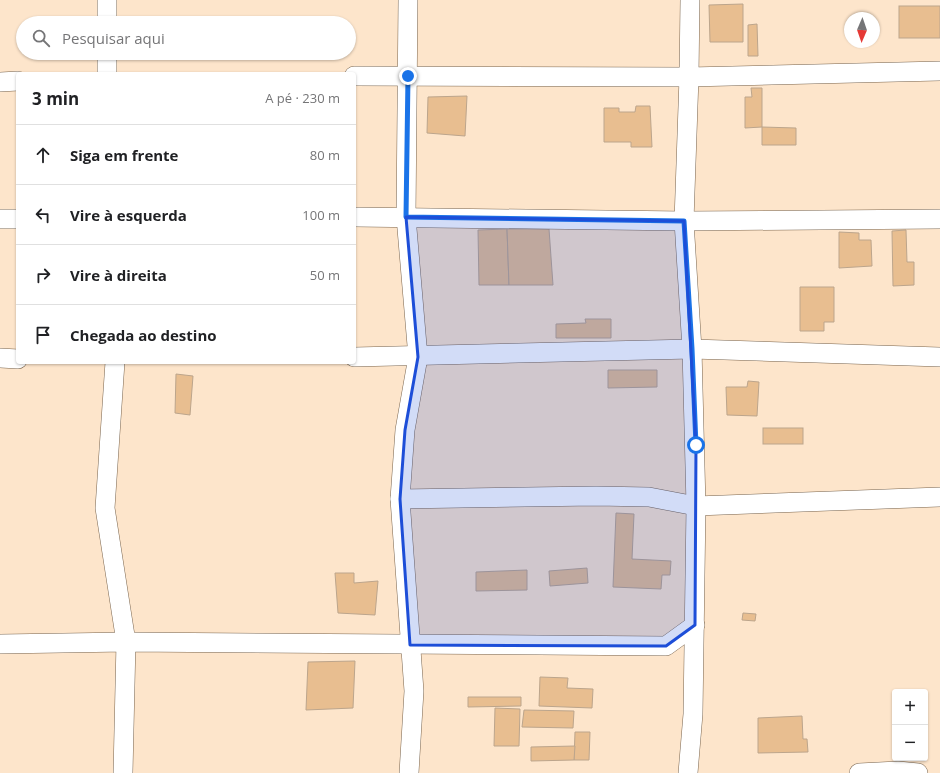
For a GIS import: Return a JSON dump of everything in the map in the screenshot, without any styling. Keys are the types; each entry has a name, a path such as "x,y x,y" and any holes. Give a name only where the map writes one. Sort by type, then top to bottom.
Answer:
{"street":[{"path":"107,0 107,16"},
{"path":"408,0 406,217 418,357 405,430 400,499 414,691 409,773"},
{"path":"688,773 693,714 696,506 692,349 684,221 690,0"},
{"path":"107,60 107,72"},
{"path":"356,76 689,77 940,71"},
{"path":"0,82 16,81"},
{"path":"356,217 684,221 940,218"},
{"path":"0,219 16,219"},
{"path":"356,357 418,357 692,349 940,357"},
{"path":"0,358 16,359"},
{"path":"115,364 105,508 126,642 123,773"},
{"path":"400,499 596,496 649,497 696,506 940,497"},
{"path":"0,644 126,642 666,646 695,625"},
{"path":"859,773 898,771 918,773"}],"highlighted area":[{"path":"406,217 684,221 696,445 695,625 666,646 410,645 400,499 405,430 418,357"}],"building":[{"path":"743,4 743,42 710,42 709,5"},
{"path":"899,6 940,6 940,38 899,38"},
{"path":"757,24 758,56 748,56 748,25"},
{"path":"751,88 762,88 762,127 745,128 745,97 752,97"},
{"path":"467,96 465,136 427,133 428,97"},
{"path":"636,106 650,106 652,147 631,147 631,142 604,142 604,108 619,108 619,112 635,112"},
{"path":"762,127 796,128 796,145 762,145"},
{"path":"507,229 509,285 479,285 478,230"},
{"path":"507,229 549,229 553,285 509,285"},
{"path":"906,230 907,262 914,262 914,285 893,286 892,231"},
{"path":"839,232 859,233 859,240 871,240 872,266 839,268"},
{"path":"800,287 834,287 834,322 824,322 824,331 800,331"},
{"path":"585,319 611,319 611,338 556,338 556,324 586,323"},
{"path":"608,370 657,370 657,387 608,388"},
{"path":"176,374 193,376 190,415 175,413"},
{"path":"748,381 759,382 757,416 727,415 726,387 747,387"},
{"path":"763,428 803,428 803,444 763,444"},
{"path":"616,513 634,514 632,559 671,561 670,575 662,575 661,589 613,587"},
{"path":"587,568 588,583 550,586 549,571"},
{"path":"527,570 527,590 476,591 476,572"},
{"path":"335,573 354,573 354,583 378,581 375,615 338,613"},
{"path":"743,613 756,614 755,621 742,620"},
{"path":"355,661 353,708 306,710 308,662"},
{"path":"540,677 568,678 567,688 593,689 592,708 539,706"},
{"path":"468,697 521,697 521,706 468,707"},
{"path":"495,708 520,709 519,746 494,746"},
{"path":"524,710 574,711 573,728 522,727"},
{"path":"802,716 803,739 807,739 808,752 758,753 758,718"},
{"path":"575,732 590,732 589,760 574,760"},
{"path":"575,746 574,760 531,761 531,747"}],"route":[{"path":"408,76 406,217 684,221 696,445"}]}
